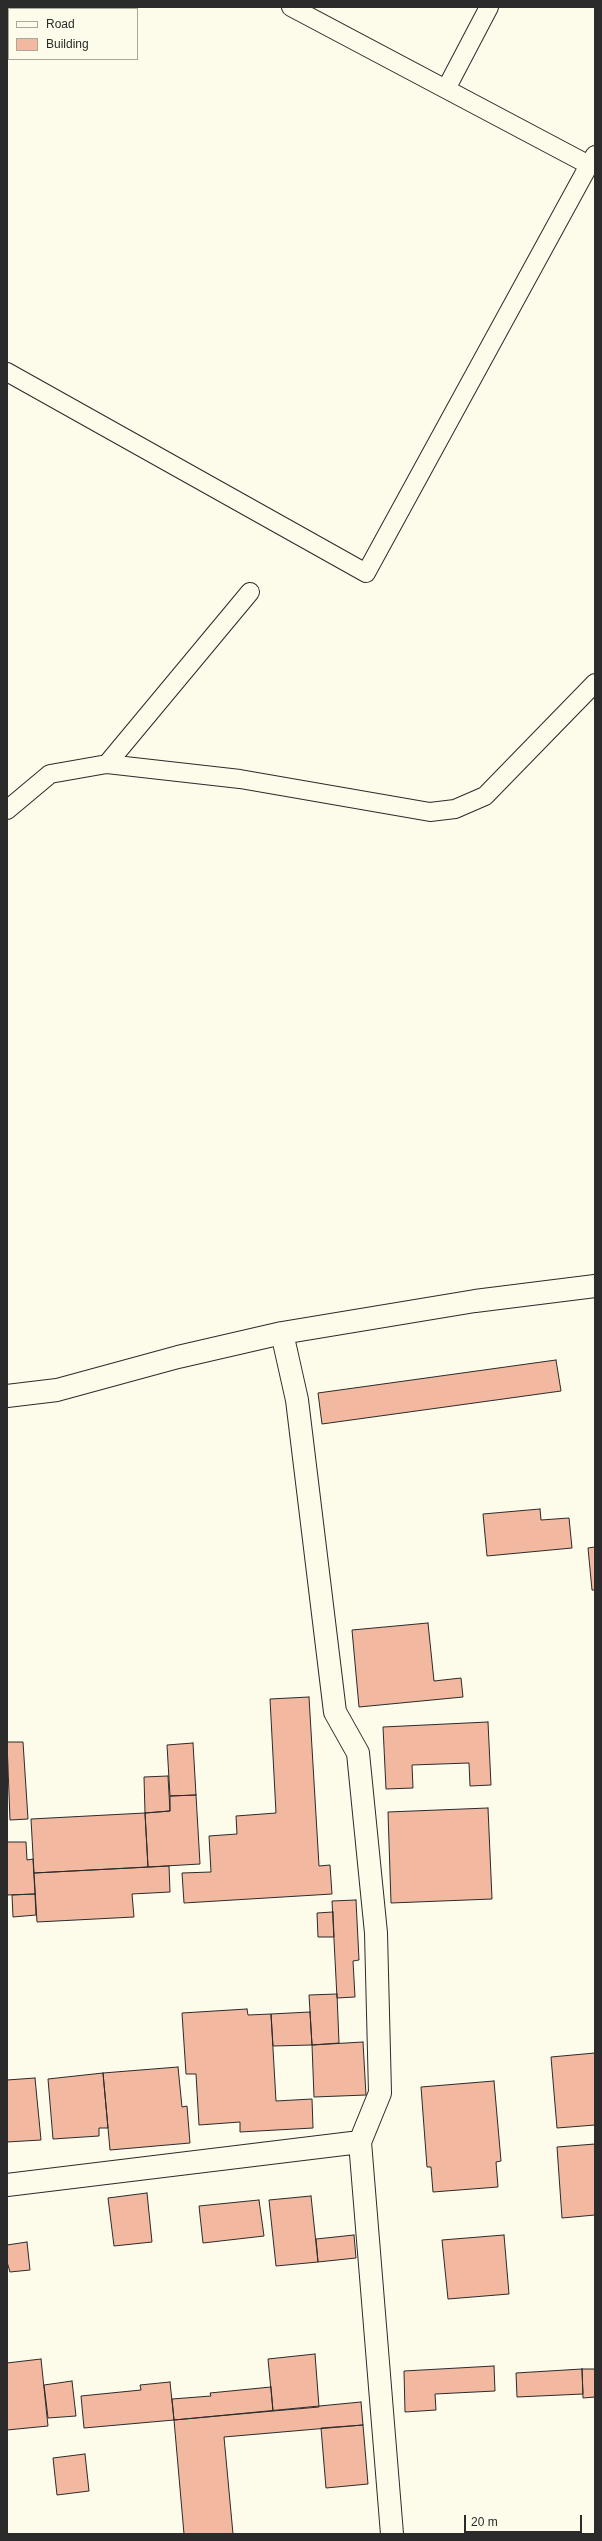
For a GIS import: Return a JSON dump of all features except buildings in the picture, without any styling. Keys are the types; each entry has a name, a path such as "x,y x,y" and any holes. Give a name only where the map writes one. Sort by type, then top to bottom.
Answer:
{"street":[{"path":"7,1396 57,1390 178,1357 282,1333 475,1301 595,1286"},
{"path":"282,1333 297,1400 335,1712 358,1753 376,1933 380,2093 360,2142 392,2534"},
{"path":"7,2185 360,2142"}],"lane":[{"path":"7,372 366,573 592,160 446,89 291,7"},
{"path":"446,89 489,7"},
{"path":"107,764 250,592"},
{"path":"7,810 50,774 107,764 240,779 430,812 455,809 485,796 595,683"}]}
